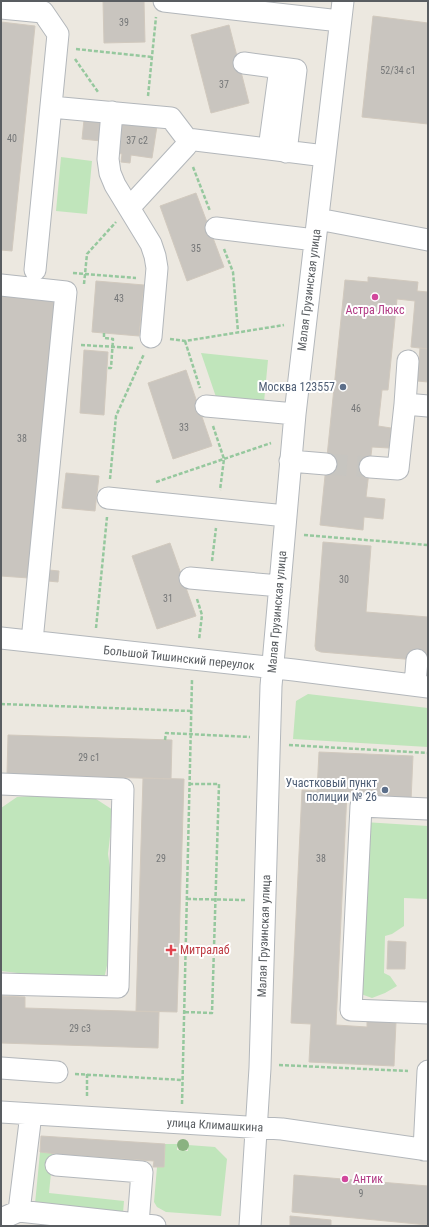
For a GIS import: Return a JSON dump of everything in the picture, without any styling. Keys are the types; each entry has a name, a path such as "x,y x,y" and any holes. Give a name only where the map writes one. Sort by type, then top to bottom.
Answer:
{"street":[{"path":"160,8 230,5 341,11"},
{"path":"1,8 43,12 63,41 51,107 35,270"},
{"name":"Малая Грузинская улица","path":"250,1226 260,1068 270,686 290,461 341,11"},
{"path":"244,64 280,68 278,151"},
{"path":"51,107 171,118 187,139 325,156"},
{"path":"112,112 108,159 110,173 115,185 153,250 157,268 149,343"},
{"path":"129,208 186,146 187,139"},
{"path":"318,218 428,240"},
{"path":"216,228 315,240"},
{"path":"1,286 66,292 32,641"},
{"path":"370,467 398,469 408,361"},
{"path":"405,404 428,406"},
{"path":"206,406 295,414"},
{"path":"290,461 326,464"},
{"path":"108,498 286,516"},
{"path":"200,579 280,586"},
{"name":"Большой Тишинский переулок","path":"1,638 421,686"},
{"path":"417,660 421,686"},
{"path":"1,784 123,789 118,987 1,984"},
{"path":"428,809 361,806 351,1010 428,1013"},
{"path":"1,1068 57,1072"},
{"path":"426,1150 428,1072"},
{"name":"улица Климашкина","path":"1,1112 282,1129 426,1150"},
{"path":"31,1114 10,1215 146,1225 142,1172 56,1165"}],"path":[{"path":"146,116 152,57 160,8"},
{"path":"63,41 152,57"},
{"path":"63,41 112,112"},
{"path":"84,287 87,254 129,208"},
{"path":"71,272 156,280"},
{"path":"80,345 113,347 184,341 284,326"},
{"path":"104,333 104,338 113,339 111,368 107,368"},
{"path":"184,341 224,459 218,509 200,579 202,614 199,641"},
{"path":"96,628 116,416 149,343"},
{"path":"152,483 270,443"},
{"path":"302,535 428,545"},
{"path":"182,1106 192,680"},
{"path":"1,704 192,711"},
{"path":"165,740 166,733 254,737"},
{"path":"288,745 428,753"},
{"path":"185,1012 212,1013 219,784 190,784"},
{"path":"187,899 249,900"},
{"path":"277,1065 428,1072"},
{"path":"57,1072 183,1080"},
{"path":"87,1074 87,1099"}],"green space":[{"path":"61,157 92,161 87,214 56,211"},
{"path":"201,353 268,360 264,402 216,397"},
{"path":"308,694 428,708 428,747 293,739 296,701"},
{"path":"57,794 96,799 113,810 108,854 114,896 112,943 104,979 59,978 1,971 1,808 17,797"},
{"path":"364,822 428,826 428,899 404,898 404,926 392,934 385,936 384,973 390,976 397,986 372,998 358,993"},
{"path":"165,1144 177,1144 177,1150 188,1151 188,1145 215,1147 227,1159 221,1216 166,1212 157,1207 154,1202 157,1167 164,1167"},
{"path":"40,1152 53,1153 49,1193 124,1201 123,1213 35,1204"}],"building":[{"path":"103,1 144,1 145,42 104,43"},
{"path":"373,16 428,23 428,124 362,117"},
{"path":"1,22 35,26 12,251 1,250"},
{"path":"229,25 249,103 211,113 191,35"},
{"path":"84,120 104,123 101,141 82,139"},
{"path":"121,121 157,126 152,158 131,155 130,163 121,162 122,154 117,153"},
{"path":"196,193 224,267 187,281 160,206"},
{"path":"368,277 418,282 417,291 428,292 428,349 411,347 415,301 397,299 388,390 382,390 378,426 391,428 389,448 372,447 366,497 385,499 383,519 364,517 363,530 320,525 345,280 368,282"},
{"path":"96,281 144,285 139,336 92,332"},
{"path":"1,294 56,300 29,578 1,576"},
{"path":"420,348 428,349 428,382 417,381"},
{"path":"84,350 108,352 104,415 80,413"},
{"path":"186,370 212,446 173,459 148,383"},
{"path":"66,473 99,476 95,511 62,508"},
{"path":"323,542 371,546 366,612 428,617 428,661 321,652 316,650 315,646"},
{"path":"170,543 196,616 157,629 132,556"},
{"path":"49,570 59,571 58,582 48,581"},
{"path":"8,735 172,740 171,779 7,774"},
{"path":"319,752 413,756 411,801 375,799 375,794 347,792 336,1025 367,1027 367,1020 396,1022 394,1066 309,1062 311,1024 291,1023 302,790 317,791"},
{"path":"143,778 184,779 177,1012 136,1011"},
{"path":"388,941 406,942 405,969 387,969"},
{"path":"1,996 25,997 25,1008 159,1012 158,1048 1,1043"},
{"path":"41,1136 165,1144 164,1167 153,1167 154,1161 68,1155 68,1159 57,1158 57,1154 40,1152"},
{"path":"294,1175 428,1186 428,1225 292,1212"},
{"path":"290,1216 331,1220 331,1226 290,1226"}],"tunnel":[{"path":"326,464 370,467"}],"place":[{"name":"Астра Люкс","path":"375,297"},
{"name":"Москва 123557","path":"343,387"},
{"name":"Участковый пункт полиции № 26","path":"385,790"},
{"name":"Митралаб","path":"171,950"},
{"name":"Антик","path":"345,1179"}]}
